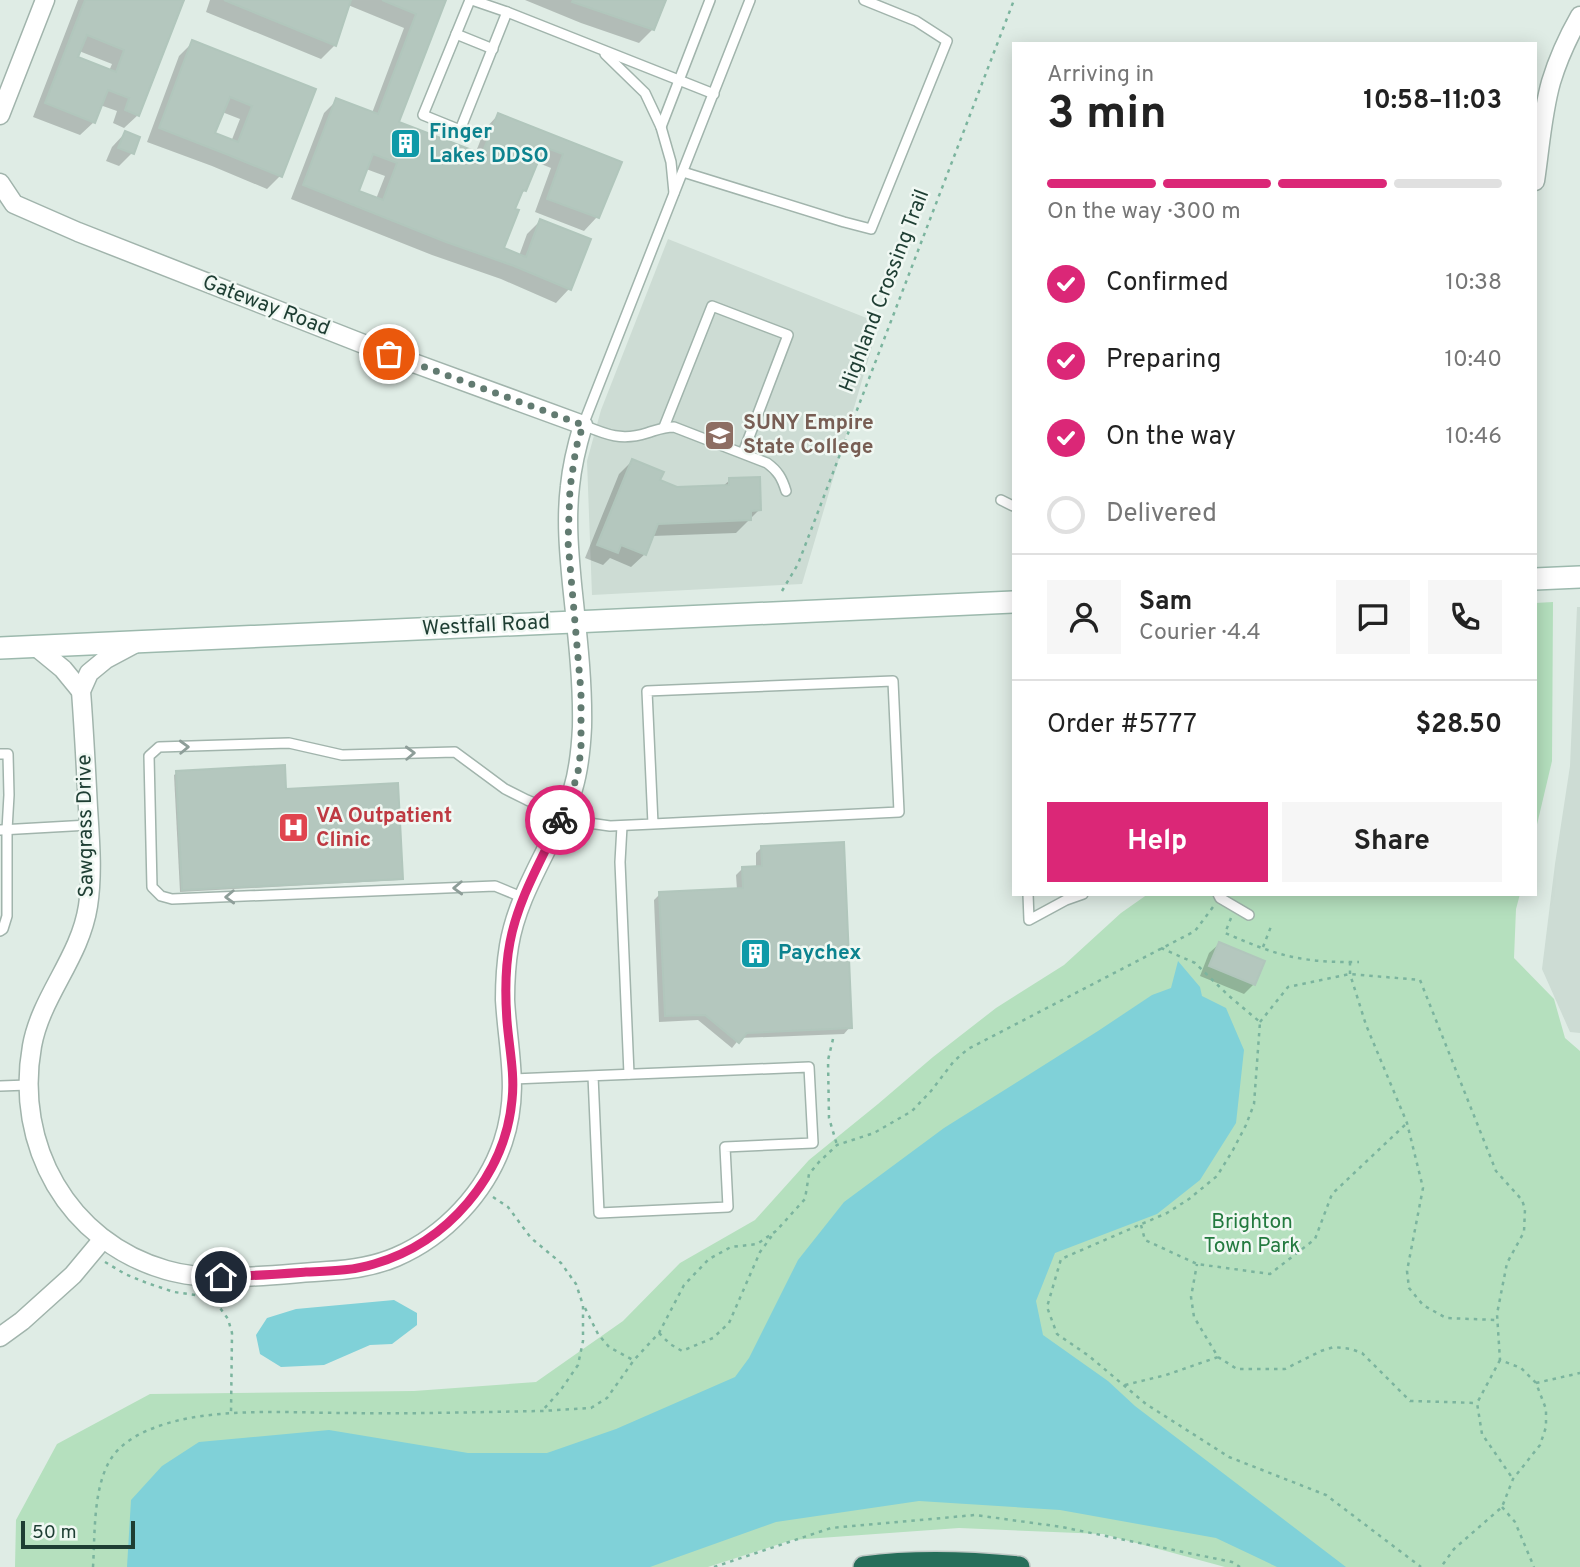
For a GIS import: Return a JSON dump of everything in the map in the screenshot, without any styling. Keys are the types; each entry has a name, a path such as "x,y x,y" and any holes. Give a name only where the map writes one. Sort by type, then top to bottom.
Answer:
{"highway":[{"path":"864,1567 944,1562 1020,1567"}],"street":[{"path":"0,115 45,0"},
{"path":"1537,166 1551,83 1562,51 1580,16"},
{"name":"Gateway Road","path":"0,183 14,204 78,232 389,354 583,425"},
{"name":"Sawgrass Drive","path":"82,691 91,869 88,908 74,953 36,1029 29,1085 30,1113 36,1141 55,1185 70,1206 103,1239 122,1251 168,1271 194,1275 244,1276 337,1270 372,1265 398,1256 446,1225 465,1207 492,1168 508,1125 513,1099 513,1079 505,997 506,970 513,928 575,782 581,749 581,692 568,542 570,488 576,448 583,425"},
{"path":"1537,579 1580,577"},
{"name":"Westfall Road","path":"0,648 1012,601"},
{"path":"35,646 63,669 82,691 89,673 106,659 139,641"},
{"path":"3,1333 22,1321 73,1275 103,1239"}],"lane":[{"path":"507,12 460,130 423,115 471,0 507,12 714,93"},
{"path":"661,127 710,0"},
{"path":"750,0 583,425 604,434 631,438 664,426 674,426 767,463 776,470 786,491"},
{"path":"683,173 871,229 947,41 916,21 864,0"},
{"path":"456,34 492,49"},
{"path":"599,48 645,93 661,127 671,162 674,194"},
{"path":"664,426 712,306 788,335 743,453"},
{"path":"1001,500 1012,506"},
{"path":"524,898 495,886 172,899 161,897 152,887 149,756 159,747 289,743 342,755 455,752 505,789 562,815 610,826 898,813 893,681 647,691 653,824"},
{"path":"0,754 8,754 9,795 4,830 7,916 0,931"},
{"path":"4,830 89,825"},
{"path":"622,826 620,862 629,1074"},
{"path":"1028,896 1029,920 1077,896"},
{"path":"1219,896 1249,915"},
{"path":"513,1079 809,1067 813,1143 725,1147 728,1206 599,1213 593,1076"},
{"path":"0,1086 29,1085"}],"path":[{"name":"Highland Crossing Trail","path":"782,592 798,564 1014,0"},
{"path":"659,1333 682,1351 713,1338 729,1323 761,1252 805,1199 809,1174 837,1145 874,1133 912,1111 954,1061 968,1049 1195,930 1219,896"},
{"path":"1231,918 1225,933 1263,948 1302,959 1359,962"},
{"path":"1263,948 1272,924"},
{"path":"1160,947 1195,963 1260,1022"},
{"path":"1350,962 1350,974 1366,1025 1407,1123 1423,1188 1407,1271 1409,1289 1423,1305 1447,1318 1496,1320"},
{"path":"1421,1567 1326,1495 1229,1457 1146,1404 1089,1356 1057,1334 1047,1307 1061,1259 1167,1213 1217,1176 1246,1125 1254,1104 1260,1022 1287,987 1350,974 1420,981 1496,1171 1521,1200 1525,1209 1524,1232 1507,1263 1496,1320 1500,1360 1477,1403 1482,1434 1513,1479"},
{"path":"833,1039 828,1060 829,1118 837,1145"},
{"path":"1141,1224 1145,1240 1197,1264 1270,1274 1315,1239 1332,1194 1407,1123"},
{"path":"487,1193 508,1206 531,1238 561,1263 576,1284 598,1334 610,1346 634,1360"},
{"path":"93,1567 100,1486 109,1462 125,1443 147,1430 180,1420 231,1414 542,1411 591,1408 607,1398 634,1360 659,1333 684,1285 709,1259 731,1247 757,1244 776,1231"},
{"path":"105,1262 146,1283 174,1292 209,1297 215,1301 228,1319 232,1333 231,1414"},
{"path":"1197,1264 1191,1297 1194,1317 1217,1357 1237,1369 1285,1369 1334,1347 1351,1349 1362,1353 1410,1401 1477,1403"},
{"path":"542,1411 578,1365 583,1342 583,1305"},
{"path":"1124,1386 1217,1357"},
{"path":"1441,1567 1454,1549 1502,1507 1513,1479 1540,1445 1546,1427 1546,1409 1536,1383 1521,1368 1500,1360"},
{"path":"1536,1383 1580,1373"},
{"path":"1502,1507 1515,1522 1534,1567"},
{"path":"714,1567 831,1528 975,1515 1062,1527 1232,1562 1240,1567"}],"shaded area":[{"name":"SUNY Empire State College","path":"668,239 879,323 802,584 592,595 587,461 601,410"},
{"path":"1577,607 1580,607 1580,1033 1570,1032 1542,969 1570,766"}],"green space":[{"path":"1553,602 1552,761 1537,825 1537,603"},
{"name":"Brighton Town Park","path":"1145,896 1519,896 1516,909 1514,958 1554,999 1565,1038 1580,1051 1580,1567 1225,1567 1103,1534 959,1528 792,1540 708,1567 15,1567 16,1520 57,1444 150,1394 414,1391 536,1382 623,1321 680,1263 755,1220 809,1160 996,1008 1064,965 1121,913"}],"water":[{"path":"1178,961 1200,987 1202,996 1226,1008 1244,1050 1236,1123 1200,1180 1157,1214 1055,1253 1036,1301 1043,1335 1108,1381 1135,1406 1346,1567 1277,1567 1216,1538 1060,1510 919,1501 776,1522 650,1567 127,1567 131,1500 162,1466 199,1442 329,1430 468,1453 547,1453 616,1429 735,1377 749,1358 798,1260 844,1202 944,1128 1152,995 1171,988"},
{"path":"394,1300 417,1313 417,1325 392,1344 370,1345 324,1365 281,1367 260,1354 256,1335 267,1318 296,1309"}],"building":[{"path":"85,0 184,0 139,116 125,110 129,98 108,90 95,123 45,103","holes":["87,35 124,50 116,72 78,57"]},
{"path":"224,0 351,0 336,46"},
{"path":"382,0 446,0 399,122 482,154 498,113 622,162 599,218 547,199 563,154 544,147 526,191 523,190 515,209 519,210 504,248 526,257 540,219 591,239 571,290 303,185 336,98 378,114 416,14","holes":["373,154 397,163 383,200 359,191"]},
{"path":"666,0 654,30 572,2"},
{"path":"192,40 316,89 282,177 159,128","holes":["230,97 252,106 238,142 215,133"]},
{"path":"125,131 140,137 134,154 118,148"},
{"path":"632,459 664,472 660,480 677,487 729,485 729,478 760,477 761,510 751,511 751,520 658,524 646,555 621,545 618,553 597,545"},
{"path":"285,765 286,789 398,783 403,879 182,890 176,771"},
{"name":"Paychex","path":"844,842 852,1028 747,1033 739,1043 705,1015 665,1016 659,892 743,888 742,867 762,866 761,846"},
{"path":"1219,942 1265,961 1255,985 1209,966"}],"way so far":[{"path":"389,354 583,425 576,448 570,488 568,542 581,692 581,749 578,772 560,820"}],"place":[{"name":"Finger Lakes DDSO","path":"406,144"},
{"name":"SUNY Empire State College","path":"720,435"},
{"name":"VA Outpatient Clinic","path":"293,828"},
{"name":"Paychex","path":"755,953"}],"route":[{"path":"221,1277 337,1270 372,1265 398,1256 424,1241 446,1225 480,1188 502,1146 513,1099 505,997 509,943 527,889 560,820"}]}
